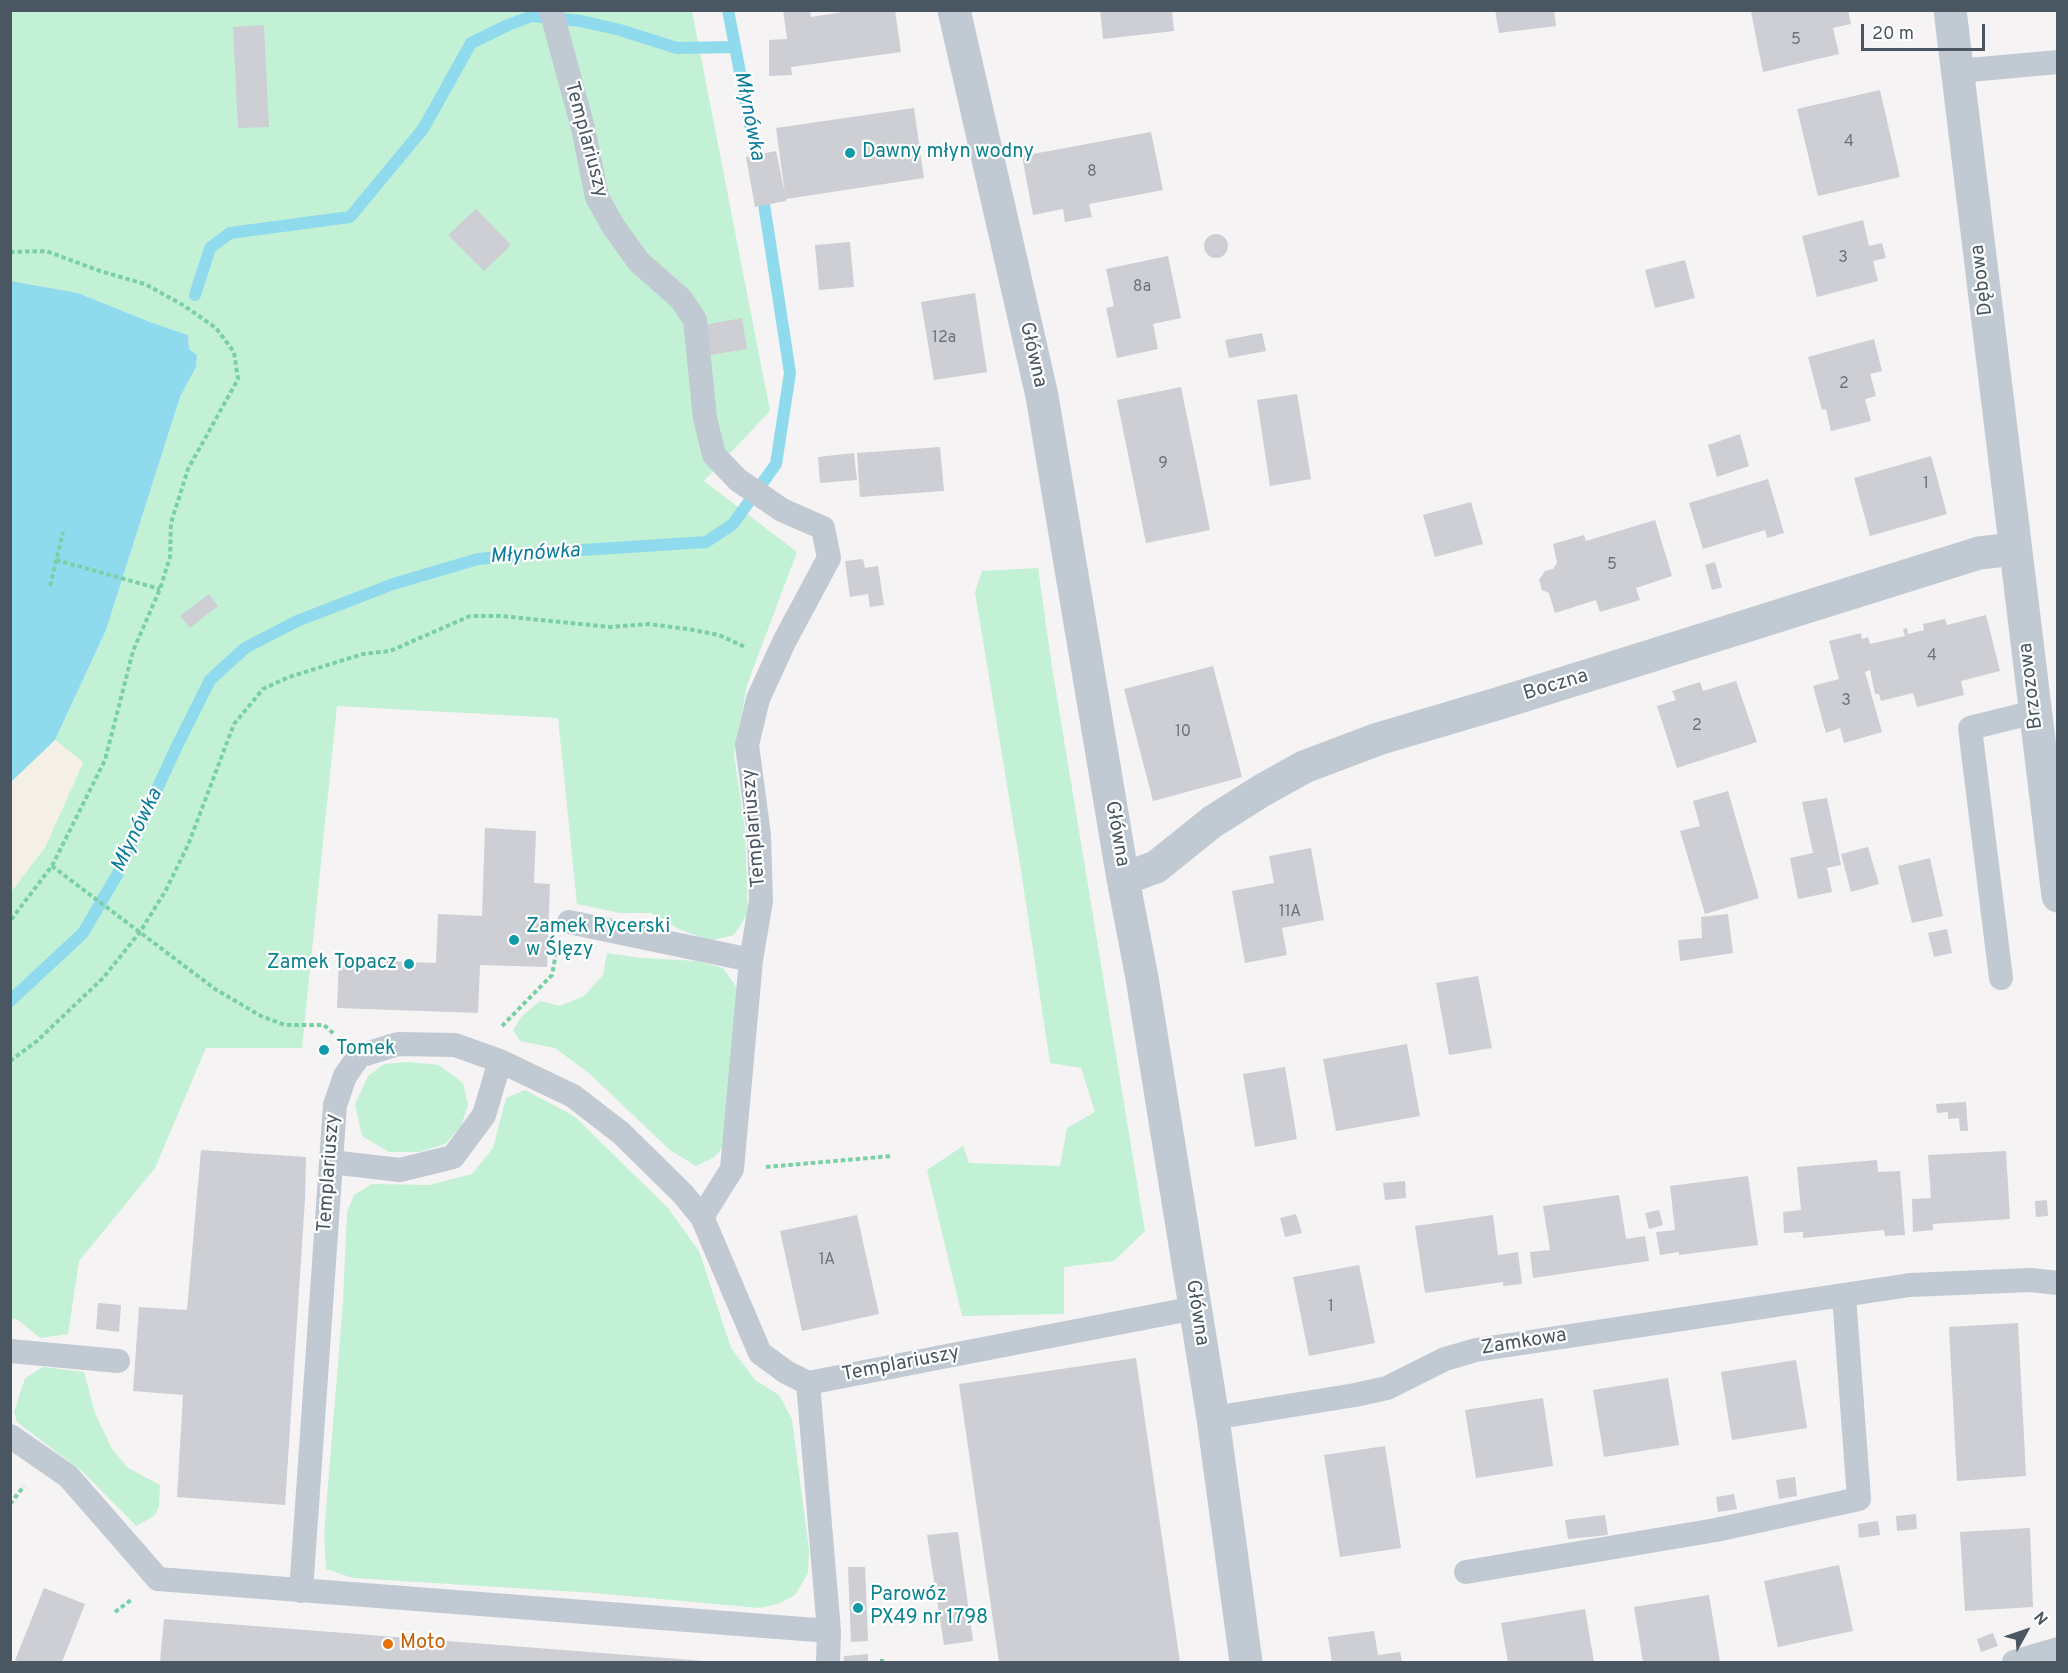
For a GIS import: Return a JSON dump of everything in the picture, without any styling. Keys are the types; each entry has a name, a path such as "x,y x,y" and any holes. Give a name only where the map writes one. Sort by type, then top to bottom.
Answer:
{"street":[{"name":"Główna","path":"954,10 1042,396 1123,879 1142,978 1213,1418 1246,1662"},
{"name":"Dębowa","path":"1950,10 2015,549"},
{"name":"Boczna","path":"1123,879 1156,867 1212,822 1304,767 1378,739 1511,700 1979,553 2015,549"},
{"name":"Brzozowa","path":"2015,549 2058,896"}],"lane":[{"name":"Templariuszy","path":"551,10 583,128 597,197 613,226 639,262 681,300 694,320 705,418 714,455 738,480 782,510 823,528 829,558 758,699 747,745 759,835 761,890 732,1169 702,1217"},
{"path":"1958,71 2058,62"},
{"path":"2001,978 1970,728 2035,712"},
{"path":"569,922 752,960"},
{"path":"359,1056 398,1044 454,1045 501,1061 573,1096 621,1133 683,1194 702,1217 760,1353 786,1372 808,1383 829,1631 828,1662"},
{"name":"Templariuszy","path":"301,1592 334,1105 345,1076 359,1056"},
{"path":"331,1162 400,1170 453,1157 484,1115 501,1061"},
{"name":"Zamkowa","path":"1213,1418 1387,1388 1445,1359 1476,1350 1910,1285 2031,1280 2058,1283"},
{"path":"1466,1572 1716,1530 1859,1498 1844,1296"},
{"name":"Templariuszy","path":"808,1383 1195,1308"},
{"path":"10,1351 118,1361"},
{"path":"10,1436 68,1476 158,1579 301,1592 829,1631"},
{"path":"2014,1662 2058,1649"}],"path":[{"path":"10,252 46,251 100,271 145,284 183,304 216,328 234,352 238,379 188,469 171,523 170,557 160,589 133,651 105,760 52,866 10,921"},
{"path":"50,586 63,531"},
{"path":"56,560 160,589"},
{"path":"10,1061 37,1041 103,978 140,932 166,890 188,845 234,724 263,689 363,654 390,651 470,616 500,616 610,627 648,624 688,629 719,635 776,660"},
{"path":"52,866 215,989 261,1016 285,1025 324,1025 359,1056"},
{"path":"476,1053 552,975 556,949 569,922"},
{"path":"732,1169 892,1156"}],"green space":[{"path":"11,11 692,11 770,411 704,481 797,552 747,685 734,754 745,831 748,913 734,935 709,941 677,928 651,913 620,913 577,904 558,718 337,706 302,1048 206,1048 155,1168 79,1261 68,1334 40,1338 18,1320 11,1318 10,893 45,847 83,763 55,740 106,630 180,397 196,367 197,355 189,349 188,335 78,293 11,281"},
{"path":"1038,568 1052,667 1145,1231 1114,1261 1064,1267 1064,1314 962,1316 927,1170 963,1146 969,1163 1060,1166 1067,1128 1095,1112 1081,1068 1050,1063 975,592 982,571"},
{"path":"607,953 641,958 698,961 723,968 739,991 725,1143 715,1157 696,1166 670,1150 590,1074 555,1048 520,1041 513,1030 522,1016 540,1001 560,1006 584,996 603,975"},
{"path":"408,1062 439,1065 463,1083 468,1105 461,1126 445,1144 420,1152 389,1152 362,1136 355,1104 368,1076 384,1064"},
{"path":"525,1090 574,1116 668,1208 699,1251 731,1348 755,1380 779,1395 792,1419 809,1550 808,1573 795,1595 778,1604 759,1608 595,1593 353,1578 326,1569 324,1535 343,1302 347,1212 354,1195 372,1184 429,1185 472,1174 493,1148 506,1098"},
{"path":"43,1367 84,1372 95,1413 112,1449 128,1468 160,1485 159,1507 154,1516 136,1526 83,1472 17,1422 14,1412 25,1378"}],"sand":[{"path":"55,740 83,762 45,847 11,892 11,782"}],"water":[{"path":"11,281 78,293 188,335 189,349 197,355 196,367 180,397 106,630 55,740 11,782"}],"building":[{"path":"783,10 810,10 811,17 855,10 895,10 901,52 791,67 792,75 769,76 769,40 787,39"},
{"path":"1100,10 1172,10 1174,31 1103,39"},
{"path":"1495,10 1554,10 1556,26 1499,33"},
{"path":"1756,10 1848,10 1851,24 1833,28 1839,54 1763,72 1751,12"},
{"path":"264,25 269,127 238,128 233,27"},
{"path":"1880,90 1900,177 1818,196 1797,109"},
{"name":"Dawny młyn wodny","path":"914,108 924,178 786,199 786,201 755,207 746,157 776,151 785,194 776,128"},
{"path":"1151,132 1163,190 1089,204 1092,217 1065,222 1063,209 1033,215 1022,156"},
{"path":"476,209 511,245 484,271 448,235"},
{"path":"1863,220 1869,246 1882,243 1886,258 1873,261 1878,281 1817,297 1802,236"},
{"path":"1216,234 1225,237 1228,246 1225,255 1216,258 1207,255 1204,246 1207,237"},
{"path":"850,242 854,287 819,290 815,245"},
{"path":"1168,256 1181,318 1153,324 1158,349 1117,358 1106,308 1114,306 1106,269"},
{"path":"1685,260 1695,298 1655,308 1645,270"},
{"path":"975,293 987,372 934,380 921,302"},
{"path":"742,318 747,349 710,355 704,325"},
{"path":"1262,333 1266,351 1229,358 1225,340"},
{"path":"1874,339 1882,371 1870,374 1876,396 1865,399 1871,421 1831,431 1826,409 1822,410 1808,357"},
{"path":"1181,387 1210,530 1146,543 1117,400"},
{"path":"1297,394 1311,479 1270,486 1257,400"},
{"path":"1740,434 1749,466 1717,477 1708,445"},
{"path":"940,447 944,491 860,497 857,453"},
{"path":"854,453 857,480 820,483 818,457"},
{"path":"1931,456 1947,514 1870,536 1854,478"},
{"path":"1768,479 1784,533 1767,538 1765,530 1703,549 1689,503"},
{"path":"1471,502 1483,544 1435,557 1423,515"},
{"path":"1655,520 1672,576 1636,588 1640,600 1600,612 1596,600 1555,613 1549,593 1542,590 1539,580 1545,571 1553,569 1557,563 1553,544 1584,535 1586,541"},
{"path":"863,559 865,568 878,566 884,605 870,607 868,594 850,597 845,561"},
{"path":"1715,562 1722,587 1712,590 1705,565"},
{"path":"209,594 218,606 190,628 180,616"},
{"path":"1986,615 2000,671 1961,681 1964,695 1917,707 1913,693 1881,701 1879,694 1875,694 1870,670 1865,672 1882,732 1844,743 1840,728 1826,733 1813,686 1839,679 1829,641 1861,633 1862,639 1868,637 1870,644 1905,636 1903,629 1907,628 1908,634 1924,630 1923,624 1945,619 1947,625"},
{"path":"1213,666 1242,777 1153,801 1124,689"},
{"path":"1736,681 1757,742 1677,768 1657,706 1676,700 1672,691 1700,682 1703,691"},
{"path":"1728,791 1759,898 1705,914 1680,831 1700,826 1693,801"},
{"path":"1827,798 1841,865 1827,868 1832,892 1798,899 1790,858 1813,853 1802,802"},
{"path":"485,828 536,831 534,883 550,884 547,967 480,965 478,1013 337,1008 339,959 436,963 438,914 482,916"},
{"path":"1868,847 1879,884 1851,892 1841,854"},
{"path":"1311,848 1324,920 1282,928 1287,955 1245,963 1232,891 1274,883 1269,856"},
{"path":"1930,858 1943,916 1912,923 1898,866"},
{"path":"1728,914 1733,953 1680,961 1678,940 1702,938 1701,917"},
{"path":"1947,929 1952,953 1934,957 1928,933"},
{"path":"1478,976 1492,1048 1449,1055 1436,983"},
{"path":"1407,1044 1420,1116 1336,1131 1323,1059"},
{"path":"1285,1067 1297,1139 1255,1147 1243,1074"},
{"path":"1966,1102 1968,1131 1960,1131 1959,1118 1948,1119 1948,1112 1937,1113 1936,1104"},
{"path":"201,1150 306,1157 285,1505 177,1497 183,1395 133,1391 139,1307 187,1310"},
{"path":"2006,1151 2010,1219 1933,1224 1933,1230 1913,1232 1912,1199 1931,1198 1928,1155"},
{"path":"1877,1160 1878,1172 1900,1171 1905,1235 1885,1236 1884,1230 1803,1238 1803,1232 1784,1233 1783,1212 1801,1210 1797,1167"},
{"path":"1748,1176 1758,1245 1679,1255 1679,1252 1660,1255 1656,1232 1675,1230 1670,1186"},
{"path":"1405,1181 1406,1198 1385,1200 1383,1183"},
{"path":"1619,1195 1626,1239 1645,1236 1649,1261 1533,1278 1530,1252 1550,1250 1543,1206"},
{"path":"2047,1200 2048,1216 2036,1217 2035,1201"},
{"path":"1659,1210 1663,1225 1649,1229 1645,1213"},
{"path":"1296,1214 1302,1233 1285,1237 1280,1218"},
{"path":"857,1215 879,1314 802,1331 780,1231"},
{"path":"1493,1215 1498,1255 1518,1252 1522,1284 1503,1286 1503,1282 1425,1293 1415,1226"},
{"path":"1359,1265 1375,1343 1309,1356 1293,1277"},
{"path":"98,1303 121,1305 119,1332 96,1329"},
{"path":"2018,1323 2026,1476 1957,1481 1949,1327"},
{"path":"1136,1358 1180,1662 999,1662 959,1384"},
{"path":"1796,1360 1807,1428 1732,1440 1721,1372"},
{"path":"1668,1378 1679,1445 1604,1457 1593,1390"},
{"path":"1543,1398 1553,1466 1476,1478 1465,1410"},
{"path":"1385,1446 1401,1548 1340,1557 1324,1455"},
{"path":"1795,1477 1797,1496 1779,1499 1776,1480"},
{"path":"1734,1494 1737,1509 1718,1512 1716,1497"},
{"path":"1916,1514 1917,1529 1897,1531 1896,1516"},
{"path":"1605,1515 1608,1535 1568,1539 1565,1520"},
{"path":"1878,1521 1880,1535 1859,1538 1858,1524"},
{"path":"2030,1528 2033,1607 1965,1611 1960,1532"},
{"path":"958,1532 973,1641 944,1645 927,1535"},
{"path":"1839,1565 1853,1631 1778,1647 1764,1581"},
{"path":"848,1567 865,1567 868,1641 851,1642"},
{"path":"44,1588 85,1604 62,1662 20,1662 15,1660"},
{"path":"1709,1595 1720,1662 1643,1662 1634,1607"},
{"path":"1585,1609 1594,1662 1508,1662 1501,1623"},
{"path":"164,1619 705,1661 705,1662 160,1662"},
{"path":"1374,1631 1378,1655 1400,1652 1402,1662 1332,1662 1328,1637"},
{"path":"1993,1633 1998,1646 1981,1652 1977,1639"},
{"path":"868,1654 868,1662 844,1662 844,1656"}],"waterway":[{"name":"Młynówka","path":"728,10 759,171"},
{"path":"195,295 210,248 230,233 350,217 423,129 471,43 508,25 532,16 581,21 620,30 677,48 735,47"},
{"name":"Młynówka","path":"10,1001 83,933 117,875 210,680 245,648 297,621 393,584 478,559 706,542 733,524 776,464 790,373 762,191"}],"place":[{"name":"Dawny młyn wodny","path":"850,153"},
{"name":"Zamek Rycerski w Ślęzy","path":"514,940"},
{"name":"Zamek Topacz","path":"409,964"},
{"name":"Tomek","path":"324,1050"},
{"name":"Parowóz PX49 nr 1798","path":"858,1608"},
{"name":"Moto","path":"388,1644"}]}
